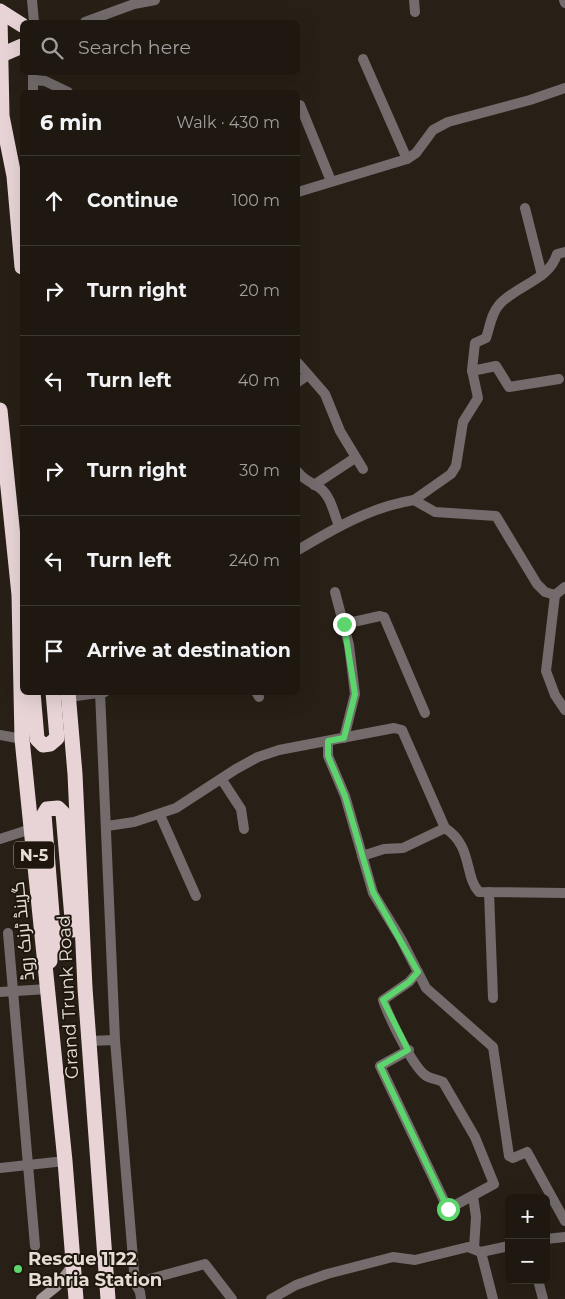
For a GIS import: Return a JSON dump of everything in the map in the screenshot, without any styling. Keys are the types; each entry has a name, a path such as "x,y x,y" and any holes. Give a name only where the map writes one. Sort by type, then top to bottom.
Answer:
{"highway":[{"path":"0,12 20,24"},
{"path":"0,18 1,112 14,176 20,244"},
{"path":"1,55 20,47"},
{"name":"گرینڈ ٹرنک روڈ","path":"0,410 19,595 20,643"},
{"path":"19,595 20,600"},
{"name":"گرینڈ ٹرنک روڈ","path":"21,695 22,739 65,1162 76,1299"},
{"path":"33,695 37,738 43,745 50,744 57,738 53,695"},
{"name":"Grand Trunk Road","path":"75,695 75,774 85,988 108,1299"},
{"path":"47,986 54,939 44,814 47,809 54,807 63,813 74,937 85,988"}],"main road":[{"path":"41,1299 57,1286 72,1266"}],"street":[{"path":"32,0 34,20"},
{"path":"90,20 134,4 155,0"},
{"path":"414,0 415,12"},
{"path":"363,59 407,159"},
{"path":"33,90 33,76 64,90"},
{"path":"300,191 407,159 416,153 433,130 448,122 530,100 565,88"},
{"path":"300,105 331,181"},
{"path":"525,208 542,275"},
{"path":"300,549 349,520 397,503 414,500 452,474 456,466 463,422 478,398 472,371 474,343 486,338 498,305 516,290 550,271 557,254 565,252"},
{"path":"300,365 325,394 340,431 363,469"},
{"path":"472,371 496,366 509,387 559,379"},
{"path":"300,381 308,375"},
{"path":"314,485 355,458"},
{"path":"300,476 302,479 314,485 327,496 339,526"},
{"path":"414,500 435,512 496,516 536,584 545,592 555,595"},
{"path":"565,587 555,595 546,671 555,695 565,710"},
{"path":"335,592 344,624 355,694 344,738"},
{"path":"344,624 380,616 384,617 425,713"},
{"path":"102,695 115,1040 135,1283 140,1292 141,1299"},
{"path":"107,826 134,822 160,815 201,794 258,757 279,750 394,728 402,730 445,828 454,834 469,862 474,886 479,892 565,893"},
{"path":"0,734 22,739"},
{"path":"328,741 328,756 331,767 345,796 373,892 426,988 493,1047 509,1156 513,1158 527,1152 565,1221"},
{"path":"222,780 241,809 244,829"},
{"path":"160,815 196,896"},
{"path":"362,856 384,849 403,848 445,828"},
{"path":"0,839 31,829"},
{"path":"489,892 493,998"},
{"path":"8,933 35,1246"},
{"path":"408,1050 380,1066 448,1209 494,1184 475,1138 443,1082 425,1074 408,1050 383,1000 409,982 418,972"},
{"path":"0,992 47,986"},
{"path":"88,1041 115,1040"},
{"path":"0,1168 65,1162"},
{"path":"473,1196 477,1250 493,1299"},
{"path":"550,1239 565,1237"},
{"path":"271,1299 296,1285 327,1274 393,1257 415,1260 505,1246"},
{"path":"135,1283 205,1264 232,1299"},
{"path":"539,1284 543,1299"}],"place":[{"name":"Rescue 1122 Bahria Station","path":"18,1269"}],"route":[{"path":"344,624 349,645 355,694 344,738 328,741 328,756 331,767 345,796 373,892 401,938 418,972 409,982 383,1000 397,1032 408,1050 380,1066 448,1209"}]}
